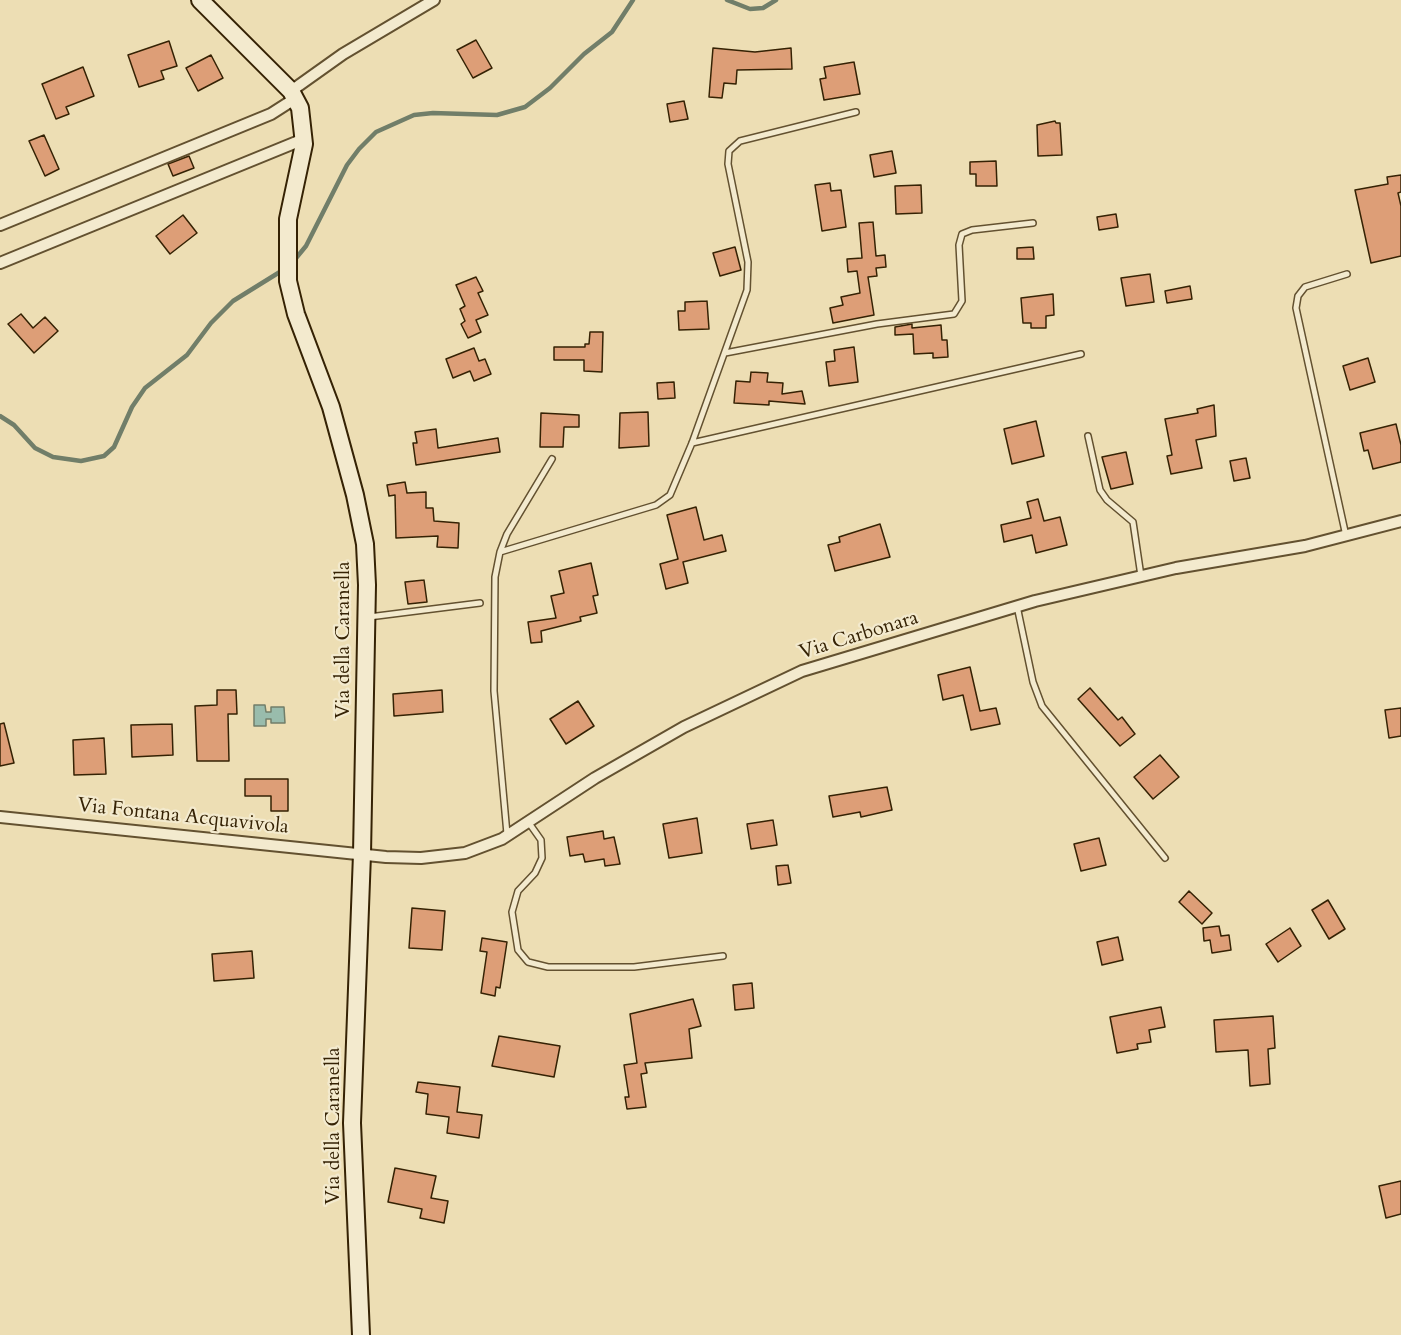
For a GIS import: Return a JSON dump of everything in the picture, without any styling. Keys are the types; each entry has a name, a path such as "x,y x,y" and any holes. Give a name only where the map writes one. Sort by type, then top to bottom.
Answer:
{"main road":[{"path":"200,0 293,95"},
{"name":"Via della Caranella","path":"293,95 303,120 304,139 289,206 286,239 287,273 294,306 328,398 359,512 366,554 367,617 362,854 352,1123 361,1335"}],"street":[{"path":"0,225 271,114 349,50 434,0"},
{"path":"0,263 304,139"},
{"name":"Via Carbonara","path":"362,854 404,858 445,856 482,848 529,823 595,778 684,727 802,671 1017,606 1141,576 1281,551 1401,521"},
{"name":"Via Fontana Acquavivola","path":"0,817 362,854"}],"lane":[{"path":"500,552 661,503 674,489 743,304 748,275 747,254 728,164 729,152 740,141 856,112"},
{"path":"725,353 877,324 954,314 962,301 959,245 962,234 972,230 1032,223"},
{"path":"1346,536 1296,308 1298,296 1305,287 1347,274"},
{"path":"692,443 1081,354"},
{"path":"1088,436 1100,490 1107,500 1133,522 1141,576"},
{"path":"507,836 494,691 495,577 500,552 507,534 552,459"},
{"path":"367,617 480,603"},
{"path":"1017,606 1033,682 1042,706 1165,858"},
{"path":"529,823 541,840 542,858 535,873 518,891 512,912 518,950 528,962 548,967 634,968 723,956"}],"shaded area":[{"path":"254,705 265,705 266,712 271,712 271,707 284,707 285,723 271,723 271,719 266,719 266,726 254,726"}],"building":[{"path":"476,40 492,68 473,78 457,50"},
{"path":"169,41 177,66 161,71 164,79 139,87 128,55"},
{"path":"713,48 755,52 791,48 792,69 737,70 736,84 724,83 722,98 709,97"},
{"path":"211,55 223,78 198,91 186,68"},
{"path":"854,62 860,94 824,100 820,79 826,78 824,67"},
{"path":"83,67 94,96 66,107 69,114 56,119 42,84"},
{"path":"684,101 688,119 670,122 667,104"},
{"path":"1055,121 1060,123 1062,155 1038,156 1037,125"},
{"path":"44,135 59,169 45,176 29,141"},
{"path":"892,151 896,173 874,177 870,155"},
{"path":"189,156 194,168 173,176 168,164"},
{"path":"996,161 997,186 976,186 976,174 970,174 970,162"},
{"path":"1401,175 1401,192 1398,193 1401,206 1401,256 1371,263 1355,190 1388,184 1387,177"},
{"path":"830,183 831,191 841,190 846,227 822,231 815,185"},
{"path":"921,185 922,213 896,214 895,186"},
{"path":"1116,214 1118,227 1099,230 1097,217"},
{"path":"183,215 197,233 170,254 156,236"},
{"path":"873,222 876,256 885,255 886,267 876,268 877,276 868,277 874,315 833,323 830,308 843,305 841,297 860,293 857,271 848,272 847,259 862,258 859,223"},
{"path":"735,247 741,270 720,276 713,253"},
{"path":"1033,247 1034,259 1017,259 1017,248"},
{"path":"1150,274 1154,302 1126,306 1121,278"},
{"path":"476,277 483,291 478,293 488,315 476,320 481,332 468,338 461,324 465,321 460,309 465,306 456,285"},
{"path":"1190,286 1192,299 1167,303 1165,291"},
{"path":"1053,294 1054,315 1046,316 1046,328 1031,328 1031,323 1023,323 1021,298"},
{"path":"707,301 709,329 679,330 678,311 685,311 685,302"},
{"path":"21,314 33,328 45,317 58,331 34,353 8,324"},
{"path":"912,324 912,328 941,325 942,340 947,340 948,357 933,358 933,353 914,354 913,334 895,335 895,327"},
{"path":"590,332 603,332 602,372 584,371 584,360 554,360 554,347 585,347 585,344 589,344"},
{"path":"854,347 858,382 829,386 826,362 835,361 834,350"},
{"path":"474,348 479,361 485,359 491,374 474,381 470,371 453,378 446,359"},
{"path":"1368,358 1375,382 1350,390 1343,366"},
{"path":"751,372 768,373 767,382 783,383 782,394 802,391 805,404 769,401 769,405 734,403 736,381 750,382"},
{"path":"674,382 675,398 658,399 657,383"},
{"path":"1214,405 1216,436 1196,440 1202,468 1171,474 1167,456 1172,455 1165,419 1198,413 1197,409"},
{"path":"648,412 649,446 619,448 620,413"},
{"path":"541,413 579,415 579,427 564,427 563,447 540,447"},
{"path":"1036,421 1044,456 1012,464 1004,429"},
{"path":"1396,424 1401,445 1401,462 1373,469 1368,450 1364,451 1360,433"},
{"path":"436,429 438,448 498,438 500,452 416,465 413,443 417,443 415,432"},
{"path":"1126,452 1133,484 1111,489 1102,457"},
{"path":"1246,458 1250,478 1234,481 1230,461"},
{"path":"405,482 407,493 426,492 426,508 433,508 434,521 459,523 458,548 437,547 438,536 396,538 395,495 389,496 387,485"},
{"path":"1038,499 1044,521 1060,517 1067,545 1036,553 1032,535 1004,542 1001,525 1031,518 1027,502"},
{"path":"696,507 704,540 722,535 726,551 683,562 688,583 666,589 660,564 678,559 667,515"},
{"path":"880,524 890,557 835,571 828,545 840,542 839,537"},
{"path":"591,563 598,595 593,596 597,613 580,617 581,621 541,631 542,642 531,643 528,622 556,618 551,596 564,593 559,571"},
{"path":"424,580 427,602 408,604 405,582"},
{"path":"970,667 980,711 996,708 1000,724 971,730 963,695 943,700 938,675"},
{"path":"1090,688 1118,720 1122,717 1135,734 1120,746 1078,699"},
{"path":"217,690 236,690 237,714 228,714 229,761 197,761 195,706 217,705"},
{"path":"442,690 443,712 394,716 393,694"},
{"path":"578,701 594,726 566,744 550,719"},
{"path":"1401,708 1401,736 1389,738 1385,710"},
{"path":"4,723 14,763 0,766 0,724"},
{"path":"172,724 173,755 132,757 131,725"},
{"path":"104,738 106,774 74,775 73,740"},
{"path":"1160,755 1179,777 1153,799 1134,777"},
{"path":"245,779 288,779 288,811 271,811 271,796 245,796"},
{"path":"887,787 892,810 861,817 860,812 833,817 829,796"},
{"path":"697,818 702,853 669,858 663,824"},
{"path":"773,820 777,845 751,849 747,824"},
{"path":"603,831 604,839 614,837 620,864 605,866 604,859 585,862 583,854 570,856 567,837"},
{"path":"1099,838 1106,865 1081,871 1074,844"},
{"path":"788,865 791,883 778,885 776,866"},
{"path":"1189,891 1212,913 1202,924 1179,902"},
{"path":"1328,900 1345,929 1329,939 1312,910"},
{"path":"412,908 445,911 442,950 409,948"},
{"path":"1219,926 1221,936 1229,935 1231,950 1212,953 1210,940 1204,941 1203,928"},
{"path":"1290,928 1301,946 1278,962 1266,944"},
{"path":"1118,937 1123,960 1102,965 1097,942"},
{"path":"482,938 507,942 500,988 496,987 495,996 481,993 487,952 480,951"},
{"path":"252,951 254,978 214,981 212,954"},
{"path":"752,983 754,1008 735,1010 733,985"},
{"path":"693,999 701,1026 689,1029 692,1058 645,1063 647,1073 641,1074 646,1107 627,1109 625,1097 629,1097 624,1065 637,1063 630,1014"},
{"path":"1161,1007 1165,1027 1149,1030 1151,1042 1137,1044 1138,1049 1117,1053 1110,1017"},
{"path":"1273,1016 1275,1048 1268,1049 1270,1084 1250,1086 1248,1050 1216,1052 1214,1020"},
{"path":"499,1036 560,1046 554,1077 492,1066"},
{"path":"418,1082 460,1087 457,1112 482,1115 479,1138 447,1133 449,1117 426,1114 428,1094 416,1092"},
{"path":"395,1168 436,1176 431,1198 448,1201 444,1223 420,1218 422,1209 388,1202"},
{"path":"1401,1181 1401,1214 1386,1218 1379,1186"}],"waterway":[{"path":"292,263 306,246 347,165 376,132 414,115 433,113 497,115 525,107 550,88 584,54 612,32 633,0"},
{"path":"727,0 750,9 763,8 776,0"},
{"path":"0,416 14,425 35,448 53,457 81,461 104,456 114,447 132,407 145,388 187,355 211,323 233,301 283,270"}]}
